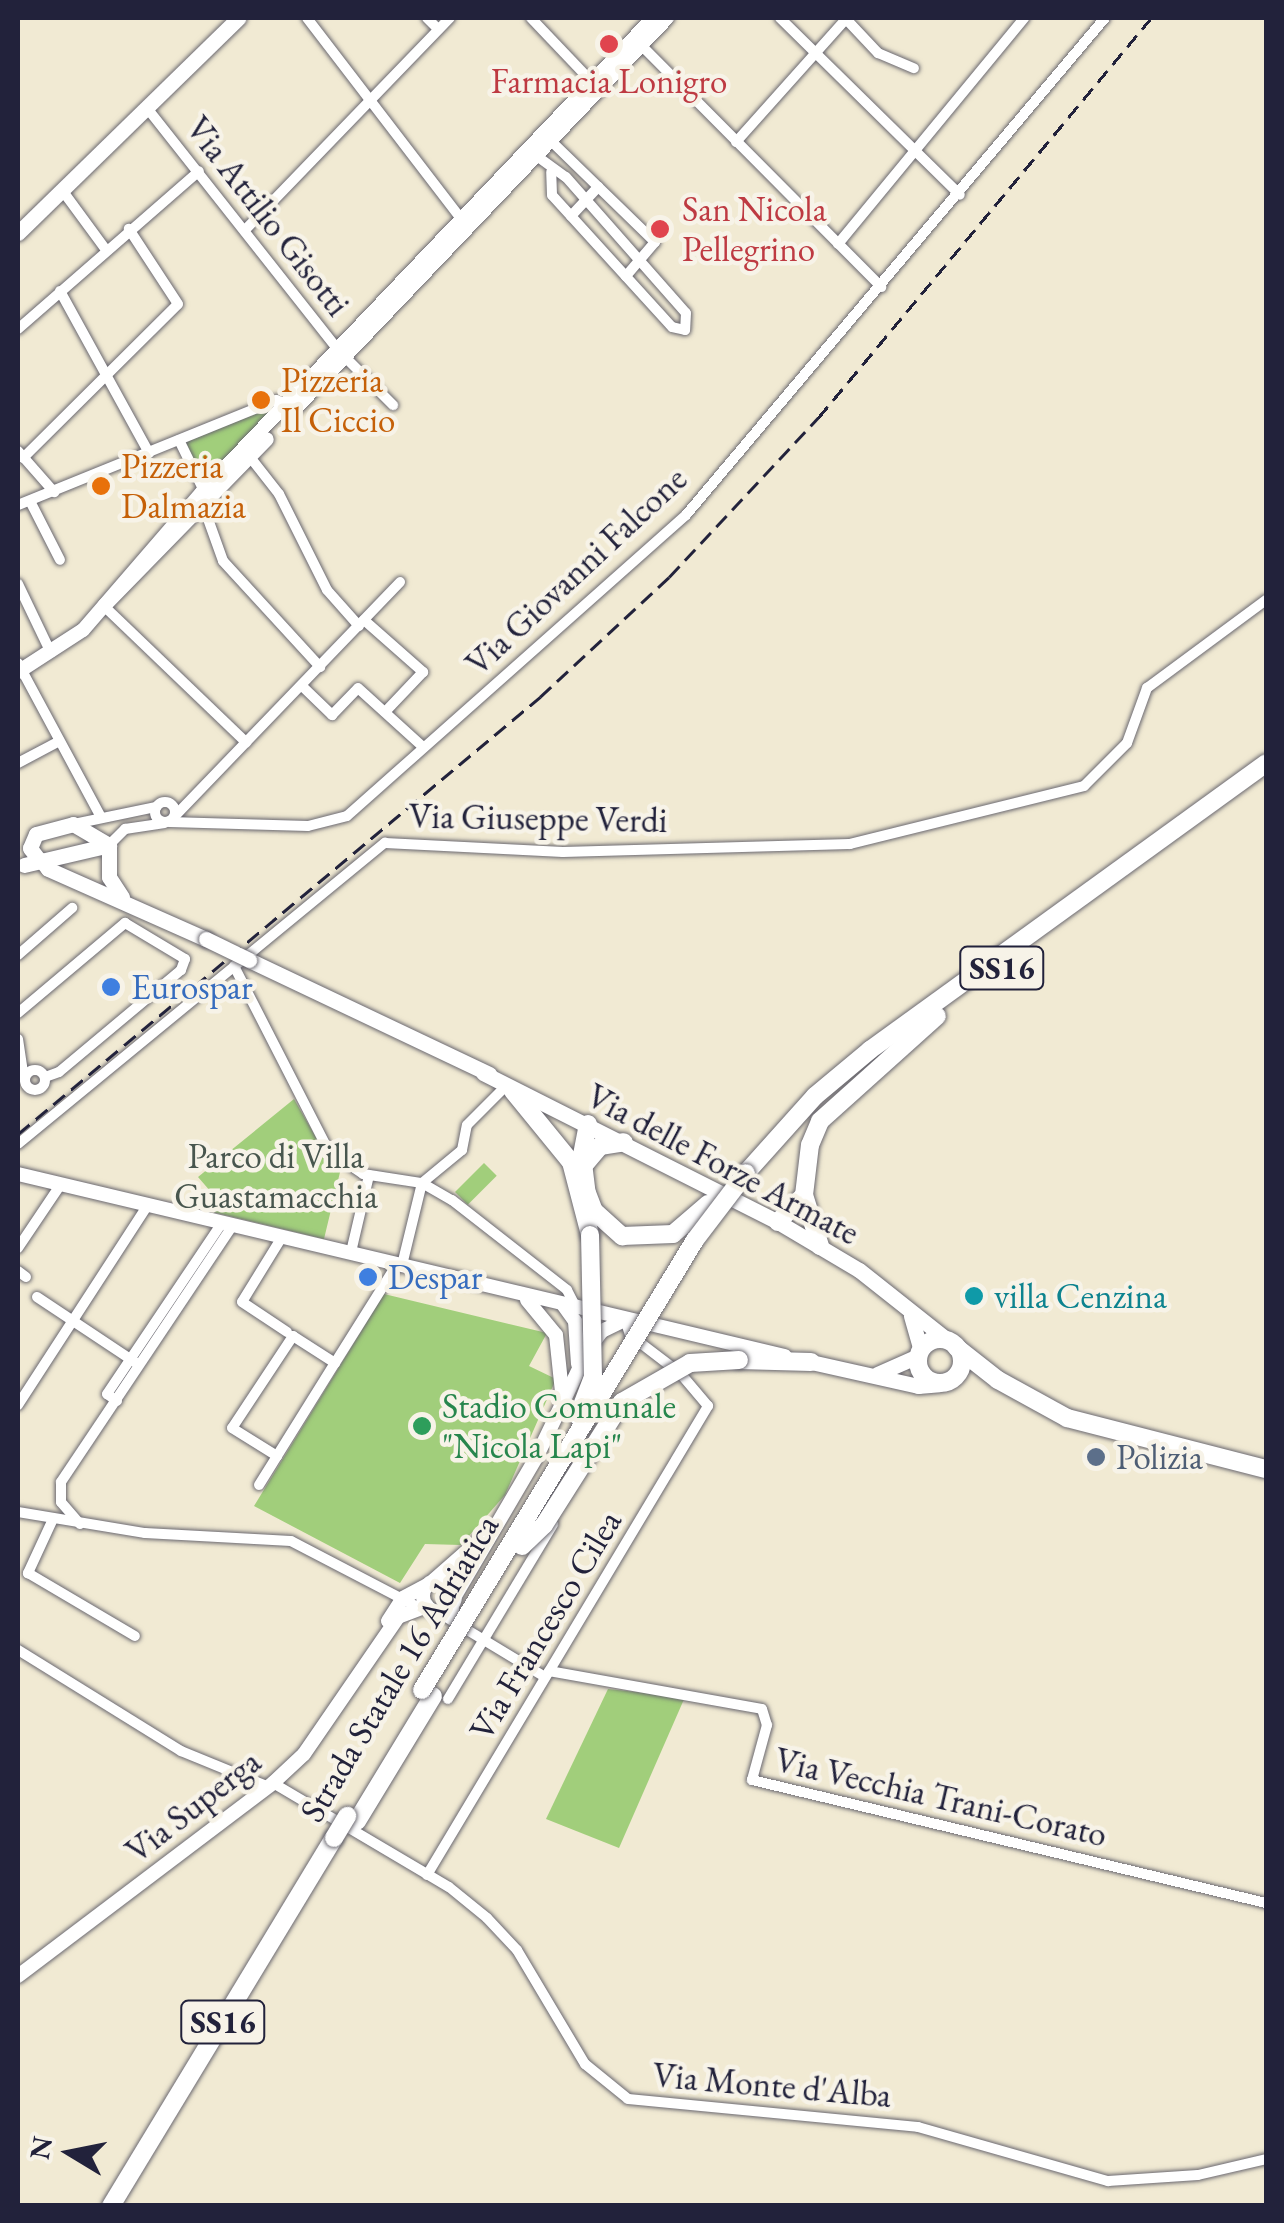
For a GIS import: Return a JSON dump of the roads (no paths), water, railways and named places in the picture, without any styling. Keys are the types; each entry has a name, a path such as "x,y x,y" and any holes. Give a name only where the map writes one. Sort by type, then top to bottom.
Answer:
{"main road":[{"path":"18,232 238,18"},
{"name":"Strada Statale 16 Adriatica","path":"434,1695 695,1240 749,1169 815,1096 1266,763"},
{"name":"Strada Statale 16 Adriatica","path":"125,2206 352,1818 434,1695 749,1169 864,1069 1266,777"},
{"path":"18,839 77,825 109,845"},
{"path":"77,825 87,835 84,850"},
{"path":"36,834 30,848 34,863 109,845"},
{"path":"109,845 109,876 124,900"},
{"name":"Via delle Forze Armate","path":"34,863 206,939 241,963 483,1073 778,1222 820,1246 954,1345"},
{"name":"SS16","path":"820,1246 804,1195 810,1145 820,1122 937,1016"},
{"name":"Via delle Forze Armate","path":"483,1073 558,1110"},
{"name":"SS16","path":"509,1089 577,1166 594,1211 622,1236 673,1234 749,1169"},
{"path":"577,1166 572,1140 588,1124"},
{"path":"577,1166 600,1146 624,1142"},
{"name":"SS16","path":"434,1695 585,1404 594,1354 590,1236 577,1166"},
{"path":"778,1222 804,1195"},
{"path":"906,1309 918,1325 922,1375 943,1383"},
{"path":"868,1376 920,1353 931,1341 954,1345 998,1380 1100,1429 1266,1469"},
{"path":"943,1383 961,1368 954,1345"},
{"path":"811,1362 918,1386 998,1380"},
{"name":"SS16","path":"522,1546 544,1525 622,1402 690,1363 811,1362"},
{"name":"Strada Statale 16 Adriatica","path":"112,2206 339,1840"}],"street":[{"path":"308,18 465,224"},
{"path":"427,18 438,30"},
{"path":"246,230 368,98 450,18"},
{"path":"531,18 592,82"},
{"path":"56,743 19,668 51,654 104,606 637,42 653,18"},
{"path":"547,137 592,82 667,18"},
{"path":"780,18 912,153 960,195"},
{"path":"736,142 847,18 878,53 914,68"},
{"path":"838,244 1024,18"},
{"name":"Via Giovanni Falcone","path":"170,812 214,818 333,822 423,748 686,516 1106,18"},
{"path":"637,42 881,288"},
{"name":"Via Attilio Gisotti","path":"147,108 341,354 393,405"},
{"path":"547,137 655,242 626,276"},
{"path":"532,152 586,200 641,261 689,317 685,330 672,327 571,216 550,191 551,172"},
{"path":"18,329 199,171"},
{"path":"571,216 598,186"},
{"path":"62,190 106,250"},
{"path":"54,492 20,454 110,376 178,304 129,229"},
{"path":"60,291 110,376 148,452"},
{"path":"18,505 276,400 291,407"},
{"path":"205,499 250,457 291,407"},
{"path":"178,440 205,499 223,561 320,667"},
{"path":"250,457 273,484 327,590 422,672 385,712"},
{"path":"30,501 60,560"},
{"path":"109,845 125,829 170,812 194,795 400,582"},
{"path":"18,584 22,605 51,654"},
{"name":"Via Giuseppe Verdi","path":"18,1144 386,843 563,852 850,844 1097,779 1128,743 1148,688 1266,600"},
{"path":"104,606 246,742"},
{"path":"302,686 332,715 358,688 423,748"},
{"path":"18,762 56,743 64,744 101,817"},
{"path":"77,825 101,817 170,812"},
{"name":"Via Giovanni Falcone","path":"170,812 214,818"},
{"path":"18,955 72,908"},
{"path":"18,1012 126,923 186,962 59,1072 24,1079"},
{"path":"241,963 320,1140 346,1166 369,1176 422,1184 497,1232 567,1290 570,1307 556,1335 563,1408"},
{"path":"18,1039 24,1079 38,1090 41,1073"},
{"path":"18,1057 41,1073"},
{"path":"260,1485 399,1265 422,1184 462,1150 467,1126 509,1089"},
{"path":"18,1174 811,1362"},
{"path":"350,1252 369,1176"},
{"path":"18,1248 62,1184"},
{"path":"18,1405 148,1205"},
{"path":"81,1524 61,1502 61,1482 228,1224"},
{"path":"282,1236 242,1302 287,1332"},
{"path":"37,1297 136,1362"},
{"path":"524,1297 556,1335"},
{"name":"Via Superga","path":"570,1307 580,1346 577,1374"},
{"name":"Via Superga","path":"454,1600 602,1331 625,1320"},
{"name":"Via Francesco Cilea","path":"427,1876 708,1406 680,1374 630,1336 625,1320"},
{"path":"277,1456 232,1428 293,1336 335,1363"},
{"path":"434,1695 483,1641 609,1430 627,1408 680,1374"},
{"path":"19,1515 81,1524 291,1541 383,1584 422,1597 454,1600"},
{"path":"53,1519 28,1574 135,1636"},
{"name":"Via Superga","path":"18,1976 271,1785 315,1740 373,1652 422,1597 494,1527"},
{"path":"422,1597 448,1582 456,1626"},
{"path":"422,1597 456,1626 547,1674"},
{"name":"Via Monte d'Alba","path":"18,1650 181,1751 271,1785 427,1876 487,1918 518,1950 585,2064 628,2099 918,2127 1108,2181 1198,2175 1266,2159"},
{"name":"Via Vecchia Trani-Corato","path":"547,1674 753,1706 767,1716 752,1780 1266,1903"}],"railway":[{"path":"18,1134 540,697 669,577 818,418 1151,18"}],"place":[{"name":"Farmacia Lonigro","path":"609,44"},
{"name":"San Nicola Pellegrino","path":"660,229"},
{"name":"Pizzeria Il Ciccio","path":"261,400"},
{"name":"Pizzeria Dalmazia","path":"101,486"},
{"name":"Eurospar","path":"111,987"},
{"name":"Despar","path":"368,1277"},
{"name":"villa Cenzina","path":"974,1296"},
{"name":"Stadio Comunale \"Nicola Lapi\"","path":"422,1426"},
{"name":"Polizia","path":"1096,1457"}],"park label":[{"name":"Parco di Villa Guastamacchia","path":"276,1176"}]}
